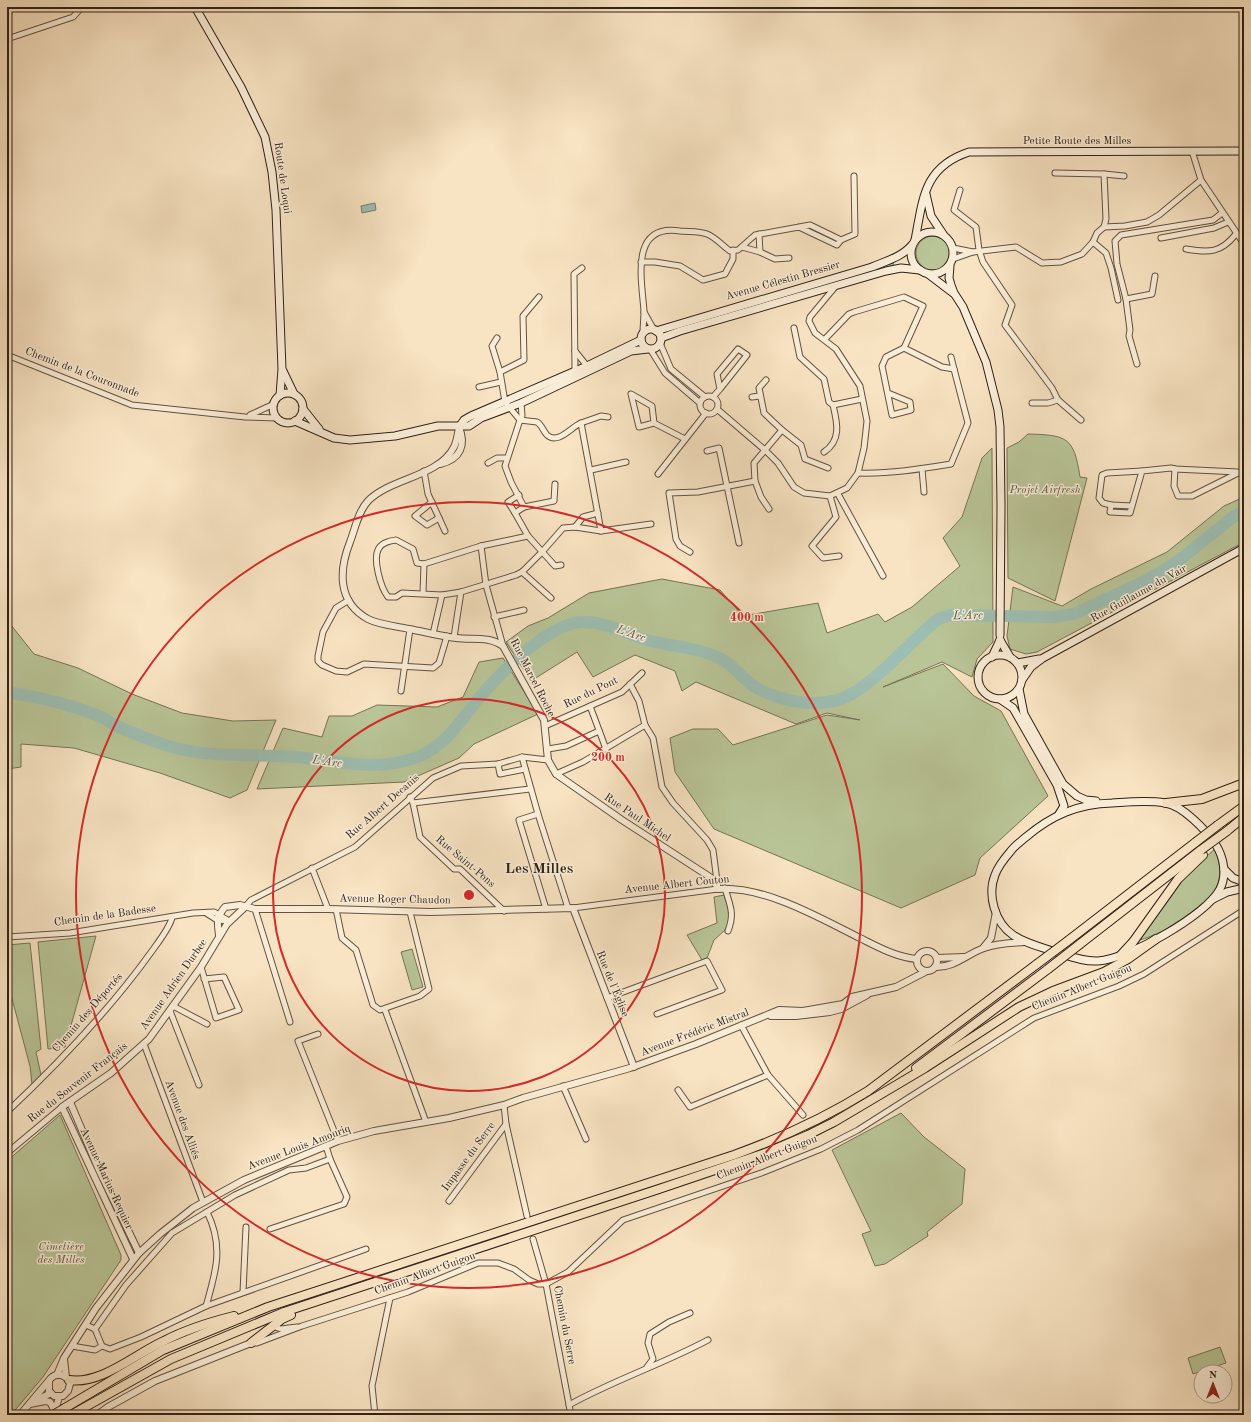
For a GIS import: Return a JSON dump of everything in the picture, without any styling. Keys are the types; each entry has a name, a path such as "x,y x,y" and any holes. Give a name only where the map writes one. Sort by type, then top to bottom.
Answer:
{"highway":[{"path":"1166,802 1202,799 1244,783"},
{"path":"67,1379 77,1382 89,1380 105,1373 164,1340 222,1319 268,1307 734,1155 800,1129 840,1109 873,1087 1244,806"},
{"path":"884,1092 1203,852 1244,817"},
{"path":"1120,956 1134,942 1178,879 1203,852"},
{"path":"71,1415 171,1359 284,1312 768,1152 834,1122 1019,1007 1053,991 1104,972 1128,959 1156,939"},
{"path":"247,1344 282,1318 340,1299 389,1278"},
{"path":"54,1414 163,1350 268,1307"}],"main road":[{"name":"Route de Loqui","path":"195,7 241,87 265,137 272,172 276,210 282,369 280,395"},
{"name":"Petite Route des Milles","path":"914,243 918,219 926,190 931,180 947,162 969,152 1244,151"},
{"path":"926,190 931,216 943,234 949,239 953,248 949,278 954,293 963,307 986,362 998,410 1000,427 1000,638 992,656 981,666 978,671 979,683 987,695 1000,699 1013,708 1056,784 1064,806 1060,814"},
{"path":"943,234 933,232 922,234 914,243 911,255 914,264 923,272 954,293"},
{"name":"Avenue Célestin Bressier","path":"655,330 872,267 900,255 914,243"},
{"path":"923,272 934,274 944,271 952,262"},
{"name":"Avenue Célestin Bressier","path":"661,341 680,331 901,268 923,272"},
{"path":"323,433 313,424 303,409 301,400 294,394 284,393 280,395 273,408 277,418 286,422 295,421 334,438 350,440 395,436 438,426 459,426 464,420 471,416 507,405 521,403 631,351 656,348 661,341 655,330 649,330 642,336 586,366 507,405"},
{"path":"642,336 643,346 649,349"},
{"name":"Route de Loqui","path":"282,369 294,394"},
{"path":"295,421 302,414 303,409"},
{"name":"Rue Guillaume du Vair","path":"1022,680 1031,667 1043,658 1244,548"},
{"path":"1000,638 1010,657"},
{"path":"992,656 1001,655 1010,657 1018,663 1022,674 1019,689 1014,694 1000,699"},
{"name":"Rue Guillaume du Vair","path":"1018,663 1043,658"},
{"path":"1019,689 1024,714 1063,784 1077,796 1086,800 1112,803"},
{"path":"1213,899 1222,884 1224,869 1220,853 1209,836 1191,818 1180,809 1166,802 1112,803 1077,807 1060,814 1036,829 1012,849 998,868 992,886 992,899 996,912 1004,928 1024,942 1091,962 1120,956 1156,939 1190,918 1213,899 1227,892 1244,888"},
{"path":"1224,869 1233,878 1244,882"}],"street":[{"path":"7,39 73,17 82,7"},
{"path":"1192,151 1200,180 1244,244"},
{"path":"1055,173 1124,176"},
{"path":"1104,174 1106,219 1104,227"},
{"path":"642,336 644,312 640,267 649,239 658,232 673,230 708,234 730,251 738,250 755,235 799,227 837,245 841,240 855,234 854,176"},
{"path":"952,262 979,250 1016,247 1042,263 1061,262 1082,254 1093,242 1096,233 1104,227 1125,226 1147,222 1159,215 1200,180"},
{"path":"960,190 954,210 976,227 979,250 983,262 1012,305 1005,325 1052,388 1058,400 1081,420"},
{"path":"1137,364 1129,336 1130,330 1126,299 1114,245 1115,241 1121,235 1213,220 1222,213"},
{"path":"1161,238 1214,228 1228,222"},
{"path":"759,234 760,252"},
{"path":"1186,249 1206,252 1219,249 1229,244 1236,234"},
{"path":"1093,242 1106,253 1118,300"},
{"path":"742,247 760,252 775,259 789,258"},
{"path":"953,248 973,252"},
{"path":"641,262 655,262 680,266 703,280 725,274 733,259 733,250"},
{"path":"575,371 574,274 582,268"},
{"path":"1126,299 1152,294 1155,276"},
{"path":"717,409 778,463 794,487 804,493 830,496 838,494 847,488 858,474 864,448 866,421 860,386 836,349 825,339 815,333 809,321 810,317 835,287"},
{"path":"500,372 524,360 522,316 539,297"},
{"path":"825,339 851,313 904,297 923,306 904,348 889,354 883,360 882,366 892,414 911,410 910,402 888,392"},
{"path":"644,312 655,330"},
{"path":"794,328 800,357 824,378 829,402 833,404 838,427 831,447 824,452"},
{"path":"497,338 492,346 500,372 507,405 520,420 537,422 545,433 552,438 562,437 581,423 601,416 608,417"},
{"path":"661,341 672,369 705,397 713,397 720,389 747,355 738,348 716,374 720,389"},
{"path":"904,348 942,367 954,369"},
{"path":"649,349 665,373 700,403 701,408 706,413 711,414 717,409 718,404 713,397"},
{"path":"575,350 586,366"},
{"name":"Chemin de la Couronnade","path":"7,355 132,405 245,417 277,418"},
{"path":"858,474 922,469 951,464 968,423 951,357"},
{"path":"766,380 760,388 760,396 764,414 801,445 805,459 828,468"},
{"path":"479,387 501,382"},
{"path":"654,423 652,406 631,394 638,427 654,423 685,438"},
{"path":"752,397 760,396"},
{"path":"700,403 705,397"},
{"path":"833,404 862,400"},
{"path":"1032,403 1048,403 1058,400"},
{"path":"521,403 522,416 513,443 506,458 505,466 524,507"},
{"name":"Chemin de la Couronnade","path":"245,417 274,404"},
{"path":"658,474 706,413"},
{"path":"581,423 591,470 601,531"},
{"path":"459,426 455,446 449,456 438,464 379,492 368,501 362,510 342,562 341,575 344,590 349,600 368,619 376,622 450,637 491,640 505,649"},
{"path":"769,509 761,497 755,481 754,463 766,451 782,430"},
{"path":"707,451 719,448 740,543"},
{"path":"488,463 497,458 506,458"},
{"path":"591,470 626,462"},
{"path":"1142,471 1130,513 1110,512 1111,505 1103,503 1100,498 1102,475 1107,473 1171,468 1241,471"},
{"path":"922,469 924,492"},
{"path":"1175,469 1174,486 1178,496 1192,496 1241,471"},
{"path":"424,471 428,494 445,531"},
{"path":"690,552 680,546 676,539 669,493 698,492 755,481"},
{"path":"515,513 524,507 554,501 555,484"},
{"path":"838,494 883,576"},
{"path":"518,495 508,502 528,536 555,566 561,565"},
{"path":"830,496 836,517 812,546 823,558 839,556"},
{"path":"432,502 415,516 427,525 439,518"},
{"path":"575,527 583,517 598,513"},
{"path":"528,536 481,546 424,564 417,564 412,549 396,540 386,542 379,548 376,558 383,590 388,597 396,597 402,593 442,595 461,592 522,572 563,528 575,527 601,531 651,524"},
{"name":"Rue Marcel Roche","path":"481,546 486,584 494,617 505,649 538,708 545,726 548,760"},
{"path":"424,564 424,593"},
{"path":"522,572 551,598"},
{"path":"349,600 336,608 323,632 318,656 318,661 322,665 336,671 347,672 364,664 428,668 437,666 439,663 450,637 461,592"},
{"path":"433,634 442,595"},
{"path":"494,617 524,610"},
{"path":"401,691 410,629"},
{"name":"Rue du Pont","path":"545,726 622,692 642,673"},
{"path":"630,684 640,701 645,725 653,738 662,787 673,803 707,840 713,850 718,888"},
{"path":"590,706 606,749"},
{"path":"556,774 584,762 645,725"},
{"path":"548,749 566,746 599,730"},
{"path":"548,760 522,757 538,814 571,908"},
{"name":"Rue Albert Decanis","path":"245,907 251,900 354,846 433,778 461,766 498,764 522,757"},
{"name":"Rue Paul Michel","path":"548,760 556,774 622,820 713,879 718,888"},
{"path":"498,764 500,774 525,769"},
{"path":"413,803 530,789"},
{"name":"Rue Saint-Pons","path":"410,797 413,803 420,837 454,868 460,869 504,911"},
{"path":"538,814 519,820 546,909"},
{"path":"312,868 328,909"},
{"name":"Avenue Albert Couton","path":"571,908 718,888 757,893 773,898 897,956 917,963"},
{"path":"725,888 732,912 732,920 728,931"},
{"name":"Avenue Roger Chaudon","path":"220,914 225,907 240,905 255,910 336,909 410,912 504,911 571,908"},
{"name":"Avenue Adrien Durbec","path":"144,1044 201,967 229,921 245,907"},
{"name":"Rue de l'Église","path":"571,908 634,1067"},
{"path":"336,909 342,938 356,950 373,1005 380,1010 385,1010 420,996 429,989 410,912"},
{"path":"255,910 290,1022"},
{"name":"Chemin Albert Guigou","path":"97,1415 114,1403 155,1381 247,1344 257,1343 302,1326 390,1298 478,1262 498,1263 514,1269 529,1280 538,1284 546,1284 568,1272 623,1220 764,1172 821,1149 858,1130 1034,1018 1104,992 1144,974 1244,910"},
{"path":"205,912 217,920 229,921"},
{"name":"Chemin de la Badesse","path":"7,937 70,933 205,912 220,914"},
{"path":"983,948 991,938 996,912"},
{"path":"217,920 220,914 229,921"},
{"name":"Chemin des Déportés","path":"7,1112 58,1064 92,1027 159,942 172,917"},
{"name":"Avenue Adrien Durbec","path":"217,920 219,936"},
{"path":"935,967 945,967 983,948 1000,944 1024,942"},
{"path":"910,980 921,953 927,951 932,953 936,958 935,967 931,971 925,972 917,963"},
{"path":"936,958 966,957"},
{"path":"607,998 707,961 722,990 657,1014"},
{"path":"201,967 204,979 216,1018 239,1010 224,977 204,979"},
{"name":"Avenue Frédéric Mistral","path":"634,1067 763,1017 776,1015 796,1016 830,1012 846,1007 870,994 896,987 925,972"},
{"path":"171,1008 207,1024"},
{"path":"171,1008 199,1085"},
{"path":"385,1010 426,1122"},
{"path":"741,1025 768,1075 803,1115"},
{"path":"318,1034 298,1041 338,1141"},
{"name":"Rue du Souvenir Français","path":"7,1153 62,1107 111,1073 144,1044"},
{"name":"Avenue des Alliés","path":"144,1044 203,1202"},
{"name":"Avenue Louis Amouriq","path":"57,1375 64,1358 100,1302 133,1259 171,1225 203,1202 244,1180 338,1141 394,1126 426,1122 504,1105 563,1086 634,1067"},
{"path":"678,1090 690,1107 768,1075"},
{"path":"563,1086 586,1139"},
{"name":"Avenue Marius Requier","path":"70,1102 99,1170 139,1253"},
{"path":"504,1105 506,1124 527,1216"},
{"name":"Avenue Marius Requier","path":"62,1107 133,1259"},
{"name":"Impasse du Serre","path":"449,1201 506,1124"},
{"path":"270,1229 344,1204 347,1197 330,1159 326,1146"},
{"path":"95,1329 126,1285 172,1232 235,1195 289,1170 306,1168 330,1159"},
{"path":"206,1306 214,1280 217,1250 216,1233 207,1212"},
{"path":"243,1292 246,1227"},
{"name":"Chemin du Serre","path":"534,1239 546,1284 571,1415"},
{"path":"86,1325 95,1329 102,1346 110,1349 206,1306 243,1292 275,1283 366,1249"},
{"path":"375,1415 372,1386 390,1298"},
{"path":"646,1368 653,1359 648,1342 650,1334 669,1322 690,1313"},
{"name":"Chemin Albert Guigou","path":"274,1325 282,1329 302,1326"},
{"path":"569,1405 646,1368 684,1353 708,1340"},
{"path":"72,1346 95,1350 102,1346"},
{"path":"30,1404 68,1391 64,1358"},
{"path":"20,1415 49,1381 57,1375 67,1379"},
{"path":"49,1381 48,1388 55,1395 54,1414"},
{"path":"30,1404 45,1401 50,1402 54,1414"}],"green space":[{"path":"933,236 939,237 945,241 949,247 949,259 945,265 939,269 933,270 927,269 921,265 917,259 916,253 917,247 921,241 927,237"},
{"path":"893,263 894,265 690,325 689,323"},
{"name":"Projet Airfresh","path":"1028,434 1041,434 1060,437 1066,441 1071,446 1075,454 1080,477 1087,478 1055,601 1008,578 1007,448 1019,442"},
{"path":"992,448 993,642 977,659 972,677 942,662 883,687 943,664 974,696 1001,711 1048,796 980,858 975,875 901,908 714,829 675,772 670,738 693,729 718,729 733,745 827,715 860,720 827,713 796,724 696,682 682,691 675,671 635,655 593,677 577,652 531,681 506,642 528,626 548,618 589,593 662,579 720,590 743,616 818,603 827,633 878,614 885,622 912,607 960,566 943,538 962,517 982,458"},
{"path":"1244,497 1244,542 1037,652 1026,654 1010,649 1007,636 1013,587 1062,606 1091,589 1167,552 1224,506"},
{"path":"7,620 34,654 78,668 132,694 182,713 233,721 276,720 247,790 230,798 160,773 74,748 21,744 21,767 7,769"},
{"path":"503,658 538,714 474,744 459,758 404,782 257,789 283,728 322,737 329,716 352,716 377,705 437,707 463,697 479,662"},
{"path":"1215,849 1220,866 1220,874 1214,892 1197,910 1185,918 1161,932 1140,940 1173,891 1192,870"},
{"path":"724,895 729,910 730,920 725,930 714,940 707,958 702,960 687,935 717,923 714,897"},
{"path":"96,936 65,1047 48,1049 38,942"},
{"path":"30,943 41,1049 36,1052 41,1075 32,1084 30,1066 7,980 7,945"},
{"path":"412,949 423,987 412,990 401,952"},
{"path":"901,1113 924,1137 965,1169 962,1204 927,1232 928,1236 885,1264 875,1266 862,1234 871,1231 832,1150"},
{"name":"Cimetière des Milles","path":"60,1115 121,1255 121,1260 43,1377 11,1415 7,1415 7,1161"},
{"path":"1220,1347 1226,1363 1193,1364 1193,1374 1188,1358"}],"water":[{"path":"375,203 376,210 362,213 361,206"}],"waterway":[{"name":"L'Arc","path":"7,692 68,705 92,713 115,725 146,738 168,746 190,751 220,754 296,757 373,765 389,764 420,756 438,745 453,731 479,698 499,676 540,640 569,625 582,622 591,622 616,628 647,640 705,652 723,660 747,681 766,693 792,701 819,703 844,698 855,692 888,666 938,619 951,615 1054,617 1074,614 1145,581 1177,562 1233,517 1244,511"}],"district":[{"name":"Les Milles","path":"539,869"}]}
